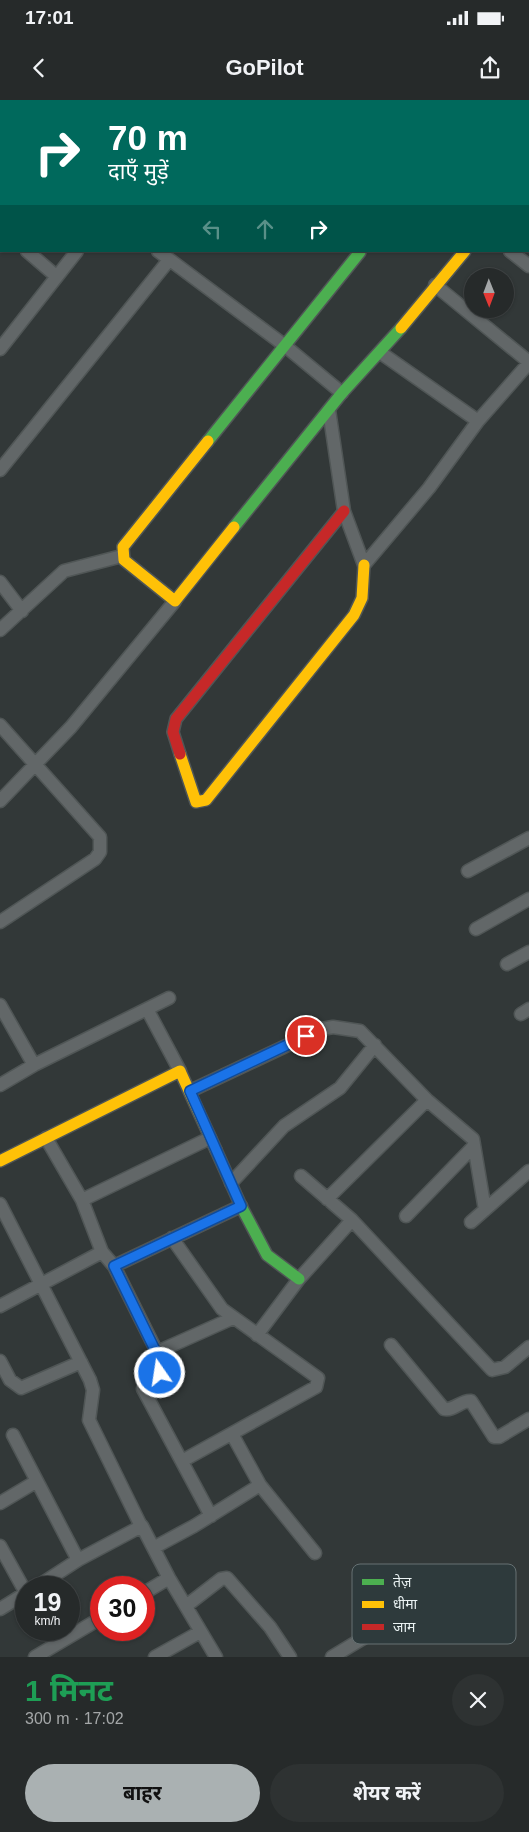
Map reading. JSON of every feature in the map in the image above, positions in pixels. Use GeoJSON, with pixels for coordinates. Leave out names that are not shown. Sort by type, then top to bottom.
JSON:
{"type":"FeatureCollection","features":[{"type":"Feature","properties":{"kind":"street"},"geometry":{"type":"LineString","coordinates":[[27,252],[56,276]]}},
{"type":"Feature","properties":{"kind":"street"},"geometry":{"type":"LineString","coordinates":[[0,349],[76,252]]}},
{"type":"Feature","properties":{"kind":"street"},"geometry":{"type":"LineString","coordinates":[[159,252],[284,345],[342,393]]}},
{"type":"Feature","properties":{"kind":"street"},"geometry":{"type":"LineString","coordinates":[[122,556],[124,547],[359,252]]}},
{"type":"Feature","properties":{"kind":"street"},"geometry":{"type":"LineString","coordinates":[[0,800],[71,727],[342,393],[381,353],[435,285],[464,252]]}},
{"type":"Feature","properties":{"kind":"street"},"geometry":{"type":"LineString","coordinates":[[511,252],[529,266]]}},
{"type":"Feature","properties":{"kind":"street"},"geometry":{"type":"LineString","coordinates":[[0,470],[169,260]]}},
{"type":"Feature","properties":{"kind":"street"},"geometry":{"type":"LineString","coordinates":[[364,565],[429,488],[478,422],[529,363],[435,285]]}},
{"type":"Feature","properties":{"kind":"street"},"geometry":{"type":"LineString","coordinates":[[381,353],[478,422]]}},
{"type":"Feature","properties":{"kind":"street"},"geometry":{"type":"LineString","coordinates":[[329,410],[344,511],[364,565],[362,598],[354,615],[213,793],[206,800],[196,802],[173,732],[176,719],[344,511]]}},
{"type":"Feature","properties":{"kind":"street"},"geometry":{"type":"LineString","coordinates":[[122,556],[175,601]]}},
{"type":"Feature","properties":{"kind":"street"},"geometry":{"type":"LineString","coordinates":[[0,630],[22,612],[64,571],[122,556]]}},
{"type":"Feature","properties":{"kind":"street"},"geometry":{"type":"LineString","coordinates":[[0,582],[22,612]]}},
{"type":"Feature","properties":{"kind":"street"},"geometry":{"type":"LineString","coordinates":[[0,724],[100,837],[100,852],[95,859],[0,922]]}},
{"type":"Feature","properties":{"kind":"street"},"geometry":{"type":"LineString","coordinates":[[468,872],[529,838]]}},
{"type":"Feature","properties":{"kind":"street"},"geometry":{"type":"LineString","coordinates":[[476,929],[529,899]]}},
{"type":"Feature","properties":{"kind":"street"},"geometry":{"type":"LineString","coordinates":[[507,964],[529,952]]}},
{"type":"Feature","properties":{"kind":"street"},"geometry":{"type":"LineString","coordinates":[[0,1085],[34,1065],[169,998]]}},
{"type":"Feature","properties":{"kind":"street"},"geometry":{"type":"LineString","coordinates":[[0,1005],[34,1065]]}},
{"type":"Feature","properties":{"kind":"street"},"geometry":{"type":"LineString","coordinates":[[147,1009],[190,1091],[241,1206],[267,1255],[299,1279]]}},
{"type":"Feature","properties":{"kind":"street"},"geometry":{"type":"LineString","coordinates":[[190,1091],[322,1029],[333,1027],[360,1031],[427,1100],[473,1139],[485,1210]]}},
{"type":"Feature","properties":{"kind":"street"},"geometry":{"type":"LineString","coordinates":[[231,1183],[284,1126],[340,1088],[375,1045]]}},
{"type":"Feature","properties":{"kind":"street"},"geometry":{"type":"LineString","coordinates":[[0,1161],[180,1071]]}},
{"type":"Feature","properties":{"kind":"street"},"geometry":{"type":"LineString","coordinates":[[326,1199],[427,1100]]}},
{"type":"Feature","properties":{"kind":"street"},"geometry":{"type":"LineString","coordinates":[[46,1138],[82,1200],[102,1252],[114,1266],[156,1352],[160,1373],[144,1384],[143,1389],[211,1516]]}},
{"type":"Feature","properties":{"kind":"street"},"geometry":{"type":"LineString","coordinates":[[82,1200],[210,1138]]}},
{"type":"Feature","properties":{"kind":"street"},"geometry":{"type":"LineString","coordinates":[[406,1216],[474,1146]]}},
{"type":"Feature","properties":{"kind":"street"},"geometry":{"type":"LineString","coordinates":[[472,1222],[529,1171]]}},
{"type":"Feature","properties":{"kind":"street"},"geometry":{"type":"LineString","coordinates":[[301,1176],[352,1220],[492,1370],[505,1367],[529,1347]]}},
{"type":"Feature","properties":{"kind":"street"},"geometry":{"type":"LineString","coordinates":[[0,1204],[90,1380],[93,1390],[89,1420],[141,1526],[155,1547],[169,1578],[216,1657]]}},
{"type":"Feature","properties":{"kind":"street"},"geometry":{"type":"LineString","coordinates":[[114,1266],[241,1206]]}},
{"type":"Feature","properties":{"kind":"street"},"geometry":{"type":"LineString","coordinates":[[258,1335],[299,1279],[352,1220]]}},
{"type":"Feature","properties":{"kind":"street"},"geometry":{"type":"LineString","coordinates":[[172,1238],[222,1309],[315,1374],[318,1382],[316,1387],[182,1461]]}},
{"type":"Feature","properties":{"kind":"street"},"geometry":{"type":"LineString","coordinates":[[0,1306],[41,1286],[102,1252]]}},
{"type":"Feature","properties":{"kind":"street"},"geometry":{"type":"LineString","coordinates":[[156,1352],[233,1318]]}},
{"type":"Feature","properties":{"kind":"street"},"geometry":{"type":"LineString","coordinates":[[390,1345],[444,1409],[451,1409],[463,1401],[472,1401],[494,1437],[499,1437],[528,1424]]}},
{"type":"Feature","properties":{"kind":"street"},"geometry":{"type":"LineString","coordinates":[[0,1361],[10,1380],[21,1388],[81,1362]]}},
{"type":"Feature","properties":{"kind":"street"},"geometry":{"type":"LineString","coordinates":[[232,1434],[260,1485],[315,1553]]}},
{"type":"Feature","properties":{"kind":"street"},"geometry":{"type":"LineString","coordinates":[[13,1435],[78,1560]]}},
{"type":"Feature","properties":{"kind":"street"},"geometry":{"type":"LineString","coordinates":[[0,1503],[37,1481]]}},
{"type":"Feature","properties":{"kind":"street"},"geometry":{"type":"LineString","coordinates":[[155,1547],[211,1516],[260,1485]]}},
{"type":"Feature","properties":{"kind":"street"},"geometry":{"type":"LineString","coordinates":[[53,1576],[78,1560],[141,1526]]}},
{"type":"Feature","properties":{"kind":"street"},"geometry":{"type":"LineString","coordinates":[[0,1546],[26,1593],[0,1609]]}},
{"type":"Feature","properties":{"kind":"street"},"geometry":{"type":"LineString","coordinates":[[155,1586],[169,1578]]}},
{"type":"Feature","properties":{"kind":"street"},"geometry":{"type":"LineString","coordinates":[[186,1606],[221,1579],[227,1578],[270,1627],[290,1657]]}},
{"type":"Feature","properties":{"kind":"street"},"geometry":{"type":"LineString","coordinates":[[35,1657],[90,1624]]}},
{"type":"Feature","properties":{"kind":"street"},"geometry":{"type":"LineString","coordinates":[[155,1657],[200,1632]]}},
{"type":"Feature","properties":{"kind":"street"},"geometry":{"type":"LineString","coordinates":[[332,1657],[354,1644]]}},
{"type":"Feature","properties":{"kind":"traffic: fast"},"geometry":{"type":"LineString","coordinates":[[208,441],[360,252]]}},
{"type":"Feature","properties":{"kind":"traffic: fast"},"geometry":{"type":"LineString","coordinates":[[234,527],[342,393],[401,328]]}},
{"type":"Feature","properties":{"kind":"traffic: fast"},"geometry":{"type":"LineString","coordinates":[[216,1150],[241,1206],[267,1255],[299,1279]]}},
{"type":"Feature","properties":{"kind":"traffic: slow"},"geometry":{"type":"LineString","coordinates":[[401,328],[464,252]]}},
{"type":"Feature","properties":{"kind":"traffic: slow"},"geometry":{"type":"LineString","coordinates":[[208,441],[123,547],[124,560],[175,601],[234,527]]}},
{"type":"Feature","properties":{"kind":"traffic: slow"},"geometry":{"type":"LineString","coordinates":[[180,754],[196,802],[206,800],[354,615],[362,598],[364,565]]}},
{"type":"Feature","properties":{"kind":"traffic: slow"},"geometry":{"type":"LineString","coordinates":[[0,1161],[180,1071],[216,1150]]}},
{"type":"Feature","properties":{"kind":"traffic: jam"},"geometry":{"type":"LineString","coordinates":[[180,754],[173,732],[176,719],[344,511]]}},
{"type":"Feature","properties":{"kind":"route"},"geometry":{"type":"LineString","coordinates":[[160,1373],[156,1352],[114,1266],[241,1206],[190,1091],[306,1036]]}}]}
